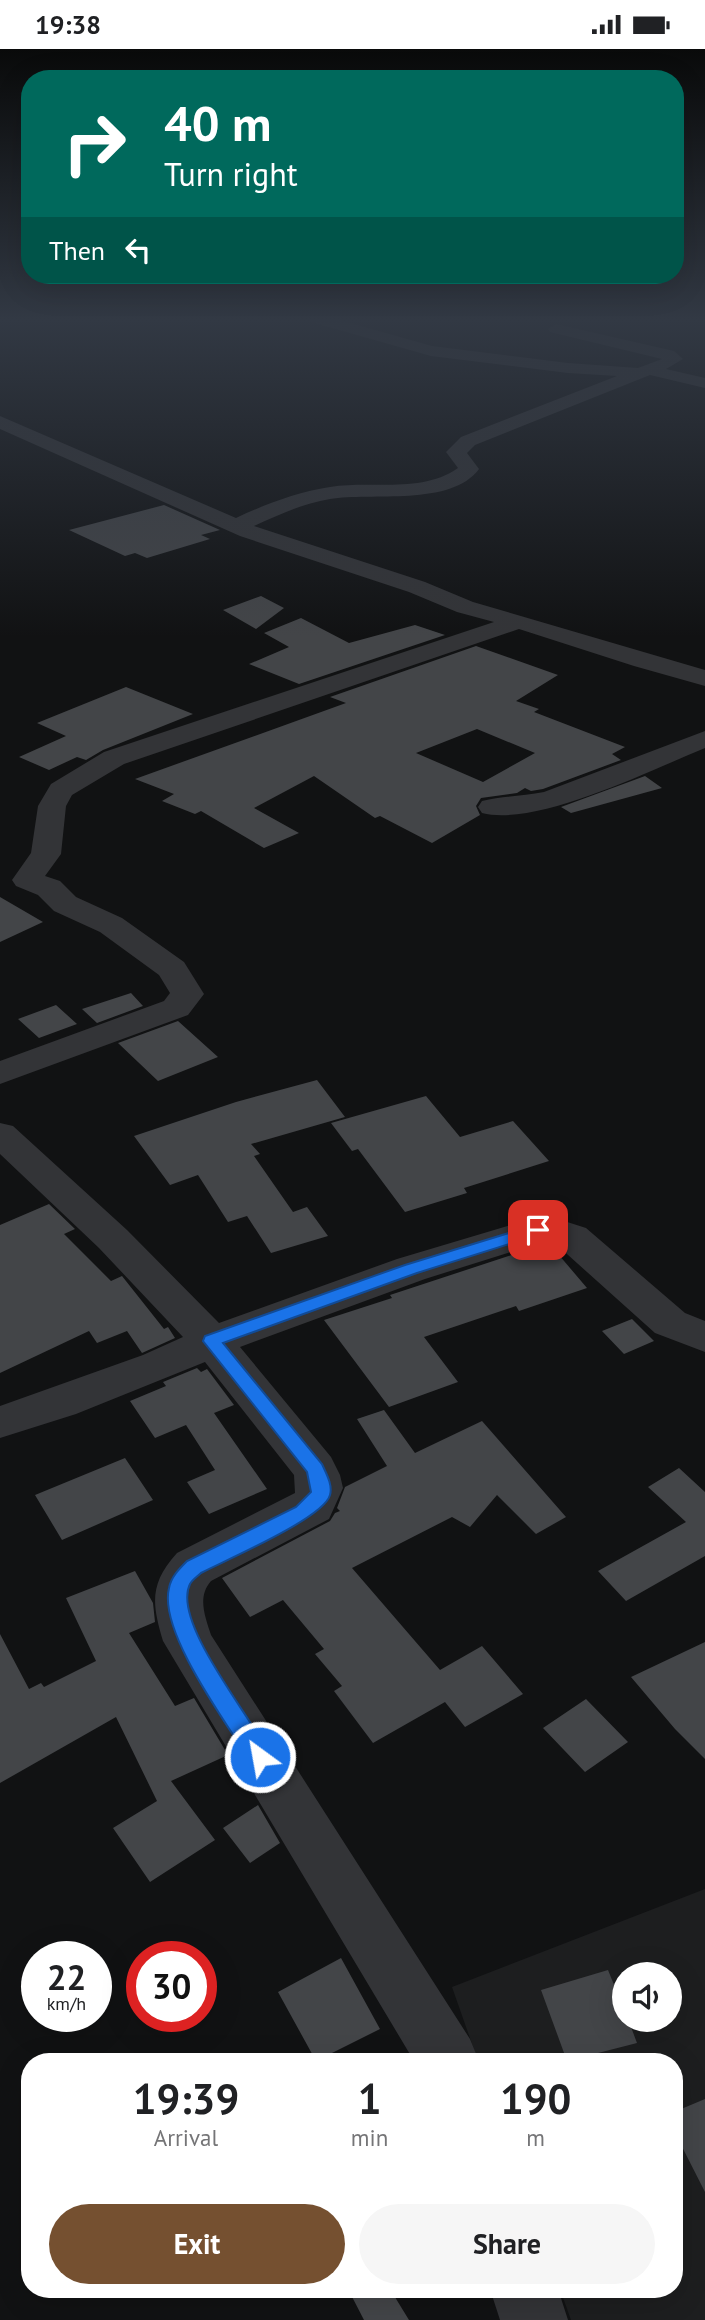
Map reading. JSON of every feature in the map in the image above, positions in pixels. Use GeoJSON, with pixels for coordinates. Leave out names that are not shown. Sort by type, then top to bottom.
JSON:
{"type":"FeatureCollection","features":[{"type":"Feature","properties":{"kind":"street"},"geometry":{"type":"LineString","coordinates":[[7,425],[236,526],[417,587],[465,607],[705,678]]}},
{"type":"Feature","properties":{"kind":"street"},"geometry":{"type":"LineString","coordinates":[[236,526],[270,510],[329,493],[359,489],[410,489],[441,484],[469,469],[456,452],[468,441],[509,425]]}},
{"type":"Feature","properties":{"kind":"street"},"geometry":{"type":"LineString","coordinates":[[0,1073],[176,1008],[187,994],[172,969],[111,925],[65,904],[49,888],[27,880],[46,854],[52,806],[61,790],[114,758],[519,621]]}},
{"type":"Feature","properties":{"kind":"street"},"geometry":{"type":"LineString","coordinates":[[492,807],[519,806],[552,799],[705,739]]}},
{"type":"Feature","properties":{"kind":"street"},"geometry":{"type":"LineString","coordinates":[[0,869],[35,867]]}},
{"type":"Feature","properties":{"kind":"street"},"geometry":{"type":"LineString","coordinates":[[0,1134],[113,1240],[212,1341],[315,1469],[321,1494],[303,1512],[194,1567],[179,1587],[178,1605],[188,1641],[443,2053]]}},
{"type":"Feature","properties":{"kind":"street"},"geometry":{"type":"LineString","coordinates":[[0,1422],[146,1371],[212,1341],[411,1269],[538,1230],[572,1237],[670,1323],[705,1337]]}},
{"type":"Feature","properties":{"kind":"street"},"geometry":{"type":"LineString","coordinates":[[527,2298],[534,2320]]}},
{"type":"Feature","properties":{"kind":"shaded area"},"geometry":{"type":"Polygon","coordinates":[[[705,1889],[705,2320],[571,2320],[563,2298],[683,2298],[683,2053],[475,2053],[452,1987],[705,1889]]]}},
{"type":"Feature","properties":{"kind":"building"},"geometry":{"type":"Polygon","coordinates":[[[164,505],[220,530],[201,535],[210,539],[147,558],[135,553],[125,556],[69,530],[164,505]]]}},
{"type":"Feature","properties":{"kind":"building"},"geometry":{"type":"Polygon","coordinates":[[[261,596],[284,608],[256,629],[223,610],[261,596]]]}},
{"type":"Feature","properties":{"kind":"building"},"geometry":{"type":"Polygon","coordinates":[[[301,618],[349,643],[415,625],[445,635],[299,684],[249,664],[289,647],[264,633],[301,618]]]}},
{"type":"Feature","properties":{"kind":"building"},"geometry":{"type":"Polygon","coordinates":[[[476,646],[558,675],[516,701],[539,709],[534,712],[625,747],[612,754],[621,760],[543,789],[531,791],[525,788],[517,793],[481,798],[476,806],[480,815],[432,843],[380,816],[375,818],[314,776],[254,808],[299,833],[264,848],[201,811],[195,814],[162,801],[174,794],[135,779],[346,703],[330,697],[476,646]],[[477,729],[416,753],[483,782],[535,753],[477,729]]]}},
{"type":"Feature","properties":{"kind":"building"},"geometry":{"type":"Polygon","coordinates":[[[126,687],[193,714],[103,750],[86,760],[77,757],[49,770],[19,757],[66,736],[37,723],[126,687]]]}},
{"type":"Feature","properties":{"kind":"building"},"geometry":{"type":"Polygon","coordinates":[[[645,776],[662,788],[571,813],[561,807],[645,776]]]}},
{"type":"Feature","properties":{"kind":"building"},"geometry":{"type":"Polygon","coordinates":[[[0,897],[43,922],[0,942],[0,897]]]}},
{"type":"Feature","properties":{"kind":"building"},"geometry":{"type":"Polygon","coordinates":[[[131,993],[143,1006],[97,1023],[82,1009],[131,993]]]}},
{"type":"Feature","properties":{"kind":"building"},"geometry":{"type":"Polygon","coordinates":[[[56,1005],[77,1024],[39,1038],[18,1019],[56,1005]]]}},
{"type":"Feature","properties":{"kind":"building"},"geometry":{"type":"Polygon","coordinates":[[[178,1021],[218,1057],[158,1081],[118,1043],[178,1021]]]}},
{"type":"Feature","properties":{"kind":"building"},"geometry":{"type":"Polygon","coordinates":[[[317,1080],[345,1117],[251,1144],[260,1154],[254,1156],[293,1212],[307,1207],[328,1236],[271,1253],[247,1216],[228,1222],[198,1175],[170,1185],[134,1136],[236,1102],[317,1080]]]}},
{"type":"Feature","properties":{"kind":"building"},"geometry":{"type":"Polygon","coordinates":[[[426,1096],[460,1137],[513,1121],[549,1161],[464,1188],[467,1193],[405,1212],[358,1149],[352,1151],[331,1123],[426,1096]]]}},
{"type":"Feature","properties":{"kind":"building"},"geometry":{"type":"Polygon","coordinates":[[[49,1204],[75,1229],[64,1234],[111,1281],[122,1276],[164,1329],[168,1327],[175,1338],[142,1353],[127,1331],[97,1343],[89,1331],[0,1373],[0,1225],[49,1204]]]}},
{"type":"Feature","properties":{"kind":"building"},"geometry":{"type":"Polygon","coordinates":[[[539,1246],[553,1248],[587,1288],[519,1311],[516,1306],[424,1337],[458,1382],[389,1407],[324,1320],[392,1298],[390,1295],[539,1246]]]}},
{"type":"Feature","properties":{"kind":"building"},"geometry":{"type":"Polygon","coordinates":[[[632,1319],[654,1341],[624,1354],[602,1331],[632,1319]]]}},
{"type":"Feature","properties":{"kind":"building"},"geometry":{"type":"Polygon","coordinates":[[[197,1368],[201,1372],[207,1369],[234,1405],[214,1413],[267,1489],[209,1514],[187,1482],[215,1470],[186,1425],[155,1438],[130,1401],[166,1386],[163,1382],[197,1368]]]}},
{"type":"Feature","properties":{"kind":"building"},"geometry":{"type":"Polygon","coordinates":[[[384,1410],[415,1453],[482,1421],[566,1517],[536,1534],[497,1495],[470,1527],[452,1517],[352,1568],[440,1670],[482,1646],[523,1694],[465,1727],[445,1702],[373,1743],[334,1691],[342,1686],[315,1654],[324,1649],[283,1600],[250,1617],[222,1578],[330,1521],[335,1513],[340,1511],[337,1508],[345,1487],[387,1466],[357,1419],[384,1410]]]}},
{"type":"Feature","properties":{"kind":"building"},"geometry":{"type":"Polygon","coordinates":[[[125,1458],[153,1500],[62,1540],[35,1495],[125,1458]]]}},
{"type":"Feature","properties":{"kind":"building"},"geometry":{"type":"Polygon","coordinates":[[[679,1468],[705,1492],[705,1556],[626,1601],[598,1571],[686,1522],[648,1487],[679,1468]]]}},
{"type":"Feature","properties":{"kind":"building"},"geometry":{"type":"Polygon","coordinates":[[[135,1571],[153,1603],[155,1622],[129,1633],[175,1706],[194,1698],[228,1755],[171,1781],[215,1840],[150,1882],[113,1828],[157,1801],[116,1717],[0,1783],[0,1634],[29,1689],[41,1683],[44,1687],[96,1661],[66,1598],[135,1571]]]}},
{"type":"Feature","properties":{"kind":"building"},"geometry":{"type":"Polygon","coordinates":[[[705,1642],[705,1759],[675,1729],[631,1677],[705,1642]]]}},
{"type":"Feature","properties":{"kind":"building"},"geometry":{"type":"Polygon","coordinates":[[[586,1699],[628,1742],[585,1772],[543,1728],[586,1699]]]}},
{"type":"Feature","properties":{"kind":"building"},"geometry":{"type":"Polygon","coordinates":[[[258,1805],[280,1843],[250,1863],[223,1828],[258,1805]]]}},
{"type":"Feature","properties":{"kind":"building"},"geometry":{"type":"Polygon","coordinates":[[[341,1958],[380,2029],[332,2053],[312,2053],[278,1992],[341,1958]]]}},
{"type":"Feature","properties":{"kind":"building"},"geometry":{"type":"Polygon","coordinates":[[[608,1970],[612,1980],[612,2032],[633,2032],[637,2043],[598,2053],[564,2053],[541,1990],[608,1970]]]}},
{"type":"Feature","properties":{"kind":"building"},"geometry":{"type":"Polygon","coordinates":[[[705,2099],[705,2192],[683,2149],[683,2108],[705,2099]]]}},
{"type":"Feature","properties":{"kind":"building"},"geometry":{"type":"Polygon","coordinates":[[[353,2298],[396,2298],[409,2320],[364,2320],[353,2298]]]}},
{"type":"Feature","properties":{"kind":"route"},"geometry":{"type":"LineString","coordinates":[[260,1757],[188,1641],[178,1605],[179,1587],[194,1567],[312,1506],[321,1494],[320,1483],[315,1469],[212,1341],[411,1269],[538,1230]]}}]}
